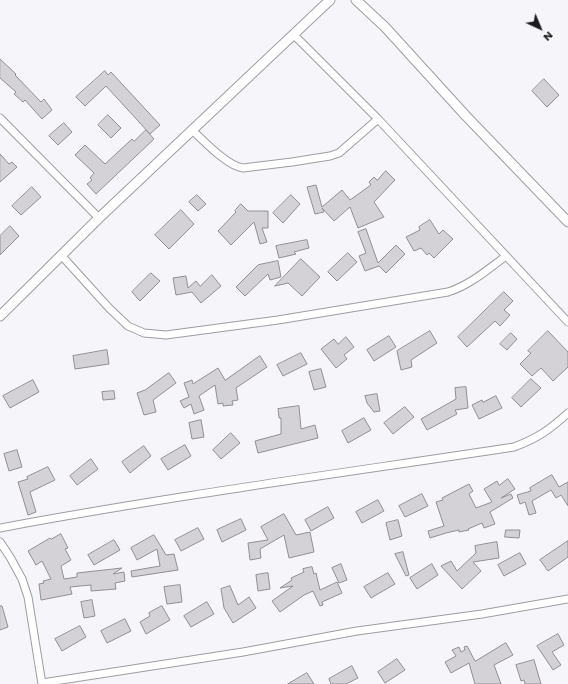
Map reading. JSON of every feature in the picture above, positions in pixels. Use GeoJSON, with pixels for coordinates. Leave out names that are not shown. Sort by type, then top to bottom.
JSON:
{"type":"FeatureCollection","features":[{"type":"Feature","properties":{"kind":"street"},"geometry":{"type":"LineString","coordinates":[[0,316],[99,218],[330,0]]}},
{"type":"Feature","properties":{"kind":"street"},"geometry":{"type":"LineString","coordinates":[[356,0],[385,27],[466,116],[568,222]]}},
{"type":"Feature","properties":{"kind":"street"},"geometry":{"type":"LineString","coordinates":[[294,35],[378,119],[568,322]]}},
{"type":"Feature","properties":{"kind":"street"},"geometry":{"type":"LineString","coordinates":[[0,118],[99,218]]}},
{"type":"Feature","properties":{"kind":"street"},"geometry":{"type":"LineString","coordinates":[[192,130],[229,163],[236,167],[243,168],[292,162],[330,156],[339,153],[378,119]]}},
{"type":"Feature","properties":{"kind":"street"},"geometry":{"type":"LineString","coordinates":[[61,255],[109,308],[128,326],[144,333],[166,335],[278,320],[448,292],[461,288],[475,280],[506,256]]}},
{"type":"Feature","properties":{"kind":"street"},"geometry":{"type":"LineString","coordinates":[[0,528],[63,516],[309,477],[514,448],[534,440],[553,427],[568,413]]}},
{"type":"Feature","properties":{"kind":"street"},"geometry":{"type":"LineString","coordinates":[[0,542],[22,579],[28,598],[42,684],[243,652],[357,631],[482,614],[568,599]]}},
{"type":"Feature","properties":{"kind":"building"},"geometry":{"type":"Polygon","coordinates":[[[0,59],[16,74],[15,75],[41,102],[44,99],[52,110],[42,119],[25,100],[23,102],[14,94],[16,92],[0,78],[0,59]]]}},
{"type":"Feature","properties":{"kind":"building"},"geometry":{"type":"Polygon","coordinates":[[[105,71],[108,75],[111,72],[160,125],[150,134],[106,86],[85,106],[76,97],[105,71]]]}},
{"type":"Feature","properties":{"kind":"building"},"geometry":{"type":"Polygon","coordinates":[[[544,79],[559,95],[547,107],[532,91],[544,79]]]}},
{"type":"Feature","properties":{"kind":"building"},"geometry":{"type":"Polygon","coordinates":[[[108,115],[121,128],[111,138],[98,125],[108,115]]]}},
{"type":"Feature","properties":{"kind":"building"},"geometry":{"type":"Polygon","coordinates":[[[64,123],[72,132],[58,145],[49,136],[64,123]]]}},
{"type":"Feature","properties":{"kind":"building"},"geometry":{"type":"Polygon","coordinates":[[[146,130],[154,139],[96,194],[87,184],[92,180],[90,178],[94,173],[75,155],[85,145],[105,164],[132,139],[134,141],[146,130]]]}},
{"type":"Feature","properties":{"kind":"building"},"geometry":{"type":"Polygon","coordinates":[[[0,154],[9,164],[12,162],[17,167],[0,182],[0,154]]]}},
{"type":"Feature","properties":{"kind":"building"},"geometry":{"type":"Polygon","coordinates":[[[386,171],[395,180],[374,202],[384,217],[358,228],[350,207],[334,221],[322,208],[324,212],[315,214],[307,187],[316,185],[322,207],[342,190],[350,200],[371,185],[369,182],[374,177],[377,180],[386,171]]]}},
{"type":"Feature","properties":{"kind":"building"},"geometry":{"type":"Polygon","coordinates":[[[32,187],[41,197],[21,215],[12,206],[32,187]]]}},
{"type":"Feature","properties":{"kind":"building"},"geometry":{"type":"Polygon","coordinates":[[[197,195],[206,204],[198,211],[189,202],[197,195]]]}},
{"type":"Feature","properties":{"kind":"building"},"geometry":{"type":"Polygon","coordinates":[[[291,195],[300,204],[283,223],[273,213],[291,195]]]}},
{"type":"Feature","properties":{"kind":"building"},"geometry":{"type":"Polygon","coordinates":[[[241,204],[248,211],[268,211],[268,228],[262,228],[267,242],[260,244],[254,222],[231,245],[218,231],[236,212],[235,211],[241,204]]]}},
{"type":"Feature","properties":{"kind":"building"},"geometry":{"type":"Polygon","coordinates":[[[181,210],[194,224],[169,249],[155,235],[181,210]]]}},
{"type":"Feature","properties":{"kind":"building"},"geometry":{"type":"Polygon","coordinates":[[[430,220],[439,234],[443,230],[453,239],[434,258],[429,253],[427,255],[421,248],[414,251],[406,237],[420,230],[419,227],[430,220]]]}},
{"type":"Feature","properties":{"kind":"building"},"geometry":{"type":"Polygon","coordinates":[[[10,226],[19,236],[0,255],[0,236],[10,226]]]}},
{"type":"Feature","properties":{"kind":"building"},"geometry":{"type":"Polygon","coordinates":[[[366,229],[378,263],[396,245],[405,254],[386,273],[379,266],[365,271],[359,256],[366,253],[358,232],[366,229]]]}},
{"type":"Feature","properties":{"kind":"building"},"geometry":{"type":"Polygon","coordinates":[[[307,240],[309,248],[294,252],[296,254],[279,258],[276,246],[307,240]]]}},
{"type":"Feature","properties":{"kind":"building"},"geometry":{"type":"Polygon","coordinates":[[[348,253],[357,262],[337,281],[328,272],[348,253]]]}},
{"type":"Feature","properties":{"kind":"building"},"geometry":{"type":"Polygon","coordinates":[[[301,259],[320,277],[302,296],[288,283],[275,286],[301,259]]]}},
{"type":"Feature","properties":{"kind":"building"},"geometry":{"type":"Polygon","coordinates":[[[278,261],[281,277],[270,280],[268,274],[245,296],[236,287],[258,265],[278,261]]]}},
{"type":"Feature","properties":{"kind":"building"},"geometry":{"type":"Polygon","coordinates":[[[151,273],[160,281],[140,301],[132,292],[151,273]]]}},
{"type":"Feature","properties":{"kind":"building"},"geometry":{"type":"Polygon","coordinates":[[[212,275],[221,286],[201,303],[192,292],[176,295],[173,278],[186,276],[188,288],[196,281],[200,286],[212,275]]]}},
{"type":"Feature","properties":{"kind":"building"},"geometry":{"type":"Polygon","coordinates":[[[504,292],[513,301],[504,310],[510,315],[500,326],[495,321],[467,347],[458,337],[504,292]]]}},
{"type":"Feature","properties":{"kind":"building"},"geometry":{"type":"Polygon","coordinates":[[[430,331],[437,343],[411,360],[412,367],[401,370],[397,351],[430,331]]]}},
{"type":"Feature","properties":{"kind":"building"},"geometry":{"type":"Polygon","coordinates":[[[548,331],[568,352],[568,367],[553,381],[541,368],[532,376],[520,364],[531,353],[528,351],[548,331]]]}},
{"type":"Feature","properties":{"kind":"building"},"geometry":{"type":"Polygon","coordinates":[[[511,333],[517,339],[507,350],[500,344],[511,333]]]}},
{"type":"Feature","properties":{"kind":"building"},"geometry":{"type":"Polygon","coordinates":[[[389,336],[396,347],[374,361],[367,350],[389,336]]]}},
{"type":"Feature","properties":{"kind":"building"},"geometry":{"type":"Polygon","coordinates":[[[346,337],[354,347],[344,355],[347,359],[336,368],[321,349],[334,339],[338,344],[346,337]]]}},
{"type":"Feature","properties":{"kind":"building"},"geometry":{"type":"Polygon","coordinates":[[[107,350],[109,364],[75,369],[73,356],[107,350]]]}},
{"type":"Feature","properties":{"kind":"building"},"geometry":{"type":"Polygon","coordinates":[[[301,353],[307,364],[283,376],[277,365],[301,353]]]}},
{"type":"Feature","properties":{"kind":"building"},"geometry":{"type":"Polygon","coordinates":[[[260,356],[267,367],[236,388],[238,400],[232,401],[233,405],[223,406],[223,403],[218,404],[215,385],[199,396],[204,410],[194,414],[191,404],[184,408],[180,401],[189,397],[184,383],[192,380],[193,384],[218,368],[225,380],[260,356]]]}},
{"type":"Feature","properties":{"kind":"building"},"geometry":{"type":"Polygon","coordinates":[[[321,369],[326,387],[314,390],[309,372],[321,369]]]}},
{"type":"Feature","properties":{"kind":"building"},"geometry":{"type":"Polygon","coordinates":[[[169,373],[176,383],[153,400],[156,412],[144,415],[137,393],[145,390],[169,373]]]}},
{"type":"Feature","properties":{"kind":"building"},"geometry":{"type":"Polygon","coordinates":[[[531,379],[541,388],[521,407],[512,398],[531,379]]]}},
{"type":"Feature","properties":{"kind":"building"},"geometry":{"type":"Polygon","coordinates":[[[33,380],[39,392],[10,408],[3,396],[33,380]]]}},
{"type":"Feature","properties":{"kind":"building"},"geometry":{"type":"Polygon","coordinates":[[[466,387],[468,408],[455,410],[457,414],[427,430],[421,419],[456,399],[455,388],[466,387]]]}},
{"type":"Feature","properties":{"kind":"building"},"geometry":{"type":"Polygon","coordinates":[[[114,391],[115,399],[103,400],[102,392],[114,391]]]}},
{"type":"Feature","properties":{"kind":"building"},"geometry":{"type":"Polygon","coordinates":[[[377,394],[380,411],[374,412],[367,403],[365,396],[377,394]]]}},
{"type":"Feature","properties":{"kind":"building"},"geometry":{"type":"Polygon","coordinates":[[[496,396],[502,408],[479,419],[472,405],[496,396]]]}},
{"type":"Feature","properties":{"kind":"building"},"geometry":{"type":"Polygon","coordinates":[[[299,406],[301,429],[315,425],[318,438],[258,453],[255,441],[281,434],[281,418],[279,418],[278,409],[299,406]]]}},
{"type":"Feature","properties":{"kind":"building"},"geometry":{"type":"Polygon","coordinates":[[[405,407],[414,417],[393,434],[384,423],[405,407]]]}},
{"type":"Feature","properties":{"kind":"building"},"geometry":{"type":"Polygon","coordinates":[[[364,418],[371,430],[348,443],[342,431],[364,418]]]}},
{"type":"Feature","properties":{"kind":"building"},"geometry":{"type":"Polygon","coordinates":[[[201,420],[204,437],[192,439],[189,423],[201,420]]]}},
{"type":"Feature","properties":{"kind":"building"},"geometry":{"type":"Polygon","coordinates":[[[231,433],[240,443],[221,459],[213,450],[231,433]]]}},
{"type":"Feature","properties":{"kind":"building"},"geometry":{"type":"Polygon","coordinates":[[[185,445],[191,456],[168,470],[161,459],[185,445]]]}},
{"type":"Feature","properties":{"kind":"building"},"geometry":{"type":"Polygon","coordinates":[[[144,446],[151,456],[130,473],[122,462],[144,446]]]}},
{"type":"Feature","properties":{"kind":"building"},"geometry":{"type":"Polygon","coordinates":[[[17,450],[22,467],[9,471],[4,454],[17,450]]]}},
{"type":"Feature","properties":{"kind":"building"},"geometry":{"type":"Polygon","coordinates":[[[91,459],[98,469],[77,485],[70,476],[91,459]]]}},
{"type":"Feature","properties":{"kind":"building"},"geometry":{"type":"Polygon","coordinates":[[[48,467],[55,480],[30,492],[36,512],[28,515],[18,482],[28,479],[27,477],[48,467]]]}},
{"type":"Feature","properties":{"kind":"building"},"geometry":{"type":"Polygon","coordinates":[[[552,475],[559,487],[568,482],[568,506],[561,495],[556,498],[551,490],[532,501],[536,513],[529,515],[525,502],[520,504],[517,495],[531,491],[530,488],[552,475]]]}},
{"type":"Feature","properties":{"kind":"building"},"geometry":{"type":"Polygon","coordinates":[[[508,479],[515,489],[501,498],[511,494],[513,498],[490,512],[495,524],[484,528],[482,523],[468,529],[469,530],[459,532],[459,530],[430,538],[428,531],[444,526],[436,502],[443,500],[442,498],[469,484],[473,491],[469,494],[476,508],[492,502],[484,489],[497,481],[499,485],[508,479]]]}},
{"type":"Feature","properties":{"kind":"building"},"geometry":{"type":"Polygon","coordinates":[[[422,494],[428,506],[405,517],[399,506],[422,494]]]}},
{"type":"Feature","properties":{"kind":"building"},"geometry":{"type":"Polygon","coordinates":[[[378,500],[384,511],[362,523],[356,512],[378,500]]]}},
{"type":"Feature","properties":{"kind":"building"},"geometry":{"type":"Polygon","coordinates":[[[328,507],[334,518],[311,531],[305,520],[328,507]]]}},
{"type":"Feature","properties":{"kind":"building"},"geometry":{"type":"Polygon","coordinates":[[[284,514],[296,535],[310,532],[314,552],[289,558],[284,535],[260,549],[261,558],[250,560],[248,543],[268,540],[261,527],[284,514]]]}},
{"type":"Feature","properties":{"kind":"building"},"geometry":{"type":"Polygon","coordinates":[[[241,519],[246,530],[222,542],[217,530],[241,519]]]}},
{"type":"Feature","properties":{"kind":"building"},"geometry":{"type":"Polygon","coordinates":[[[398,520],[402,536],[390,540],[386,523],[398,520]]]}},
{"type":"Feature","properties":{"kind":"building"},"geometry":{"type":"Polygon","coordinates":[[[198,528],[204,539],[181,551],[175,540],[198,528]]]}},
{"type":"Feature","properties":{"kind":"building"},"geometry":{"type":"Polygon","coordinates":[[[506,530],[520,530],[519,538],[505,537],[506,530]]]}},
{"type":"Feature","properties":{"kind":"building"},"geometry":{"type":"Polygon","coordinates":[[[61,534],[68,548],[65,549],[71,560],[61,566],[64,579],[77,577],[77,573],[122,568],[113,574],[124,572],[125,581],[115,583],[116,589],[91,591],[91,585],[70,587],[72,594],[41,600],[39,584],[44,583],[43,581],[51,579],[42,561],[36,565],[28,551],[50,538],[51,539],[61,534]]]}},
{"type":"Feature","properties":{"kind":"building"},"geometry":{"type":"Polygon","coordinates":[[[154,535],[166,555],[174,554],[178,570],[132,577],[131,571],[160,566],[157,549],[137,560],[131,548],[154,535]]]}},
{"type":"Feature","properties":{"kind":"building"},"geometry":{"type":"Polygon","coordinates":[[[114,540],[120,550],[94,565],[88,555],[114,540]]]}},
{"type":"Feature","properties":{"kind":"building"},"geometry":{"type":"Polygon","coordinates":[[[568,541],[568,557],[548,571],[540,560],[568,541]]]}},
{"type":"Feature","properties":{"kind":"building"},"geometry":{"type":"Polygon","coordinates":[[[497,542],[499,558],[473,562],[481,571],[462,589],[441,566],[451,561],[457,571],[476,553],[475,546],[497,542]]]}},
{"type":"Feature","properties":{"kind":"building"},"geometry":{"type":"Polygon","coordinates":[[[403,552],[409,575],[406,576],[395,554],[403,552]]]}},
{"type":"Feature","properties":{"kind":"building"},"geometry":{"type":"Polygon","coordinates":[[[520,553],[526,564],[504,576],[498,565],[520,553]]]}},
{"type":"Feature","properties":{"kind":"building"},"geometry":{"type":"Polygon","coordinates":[[[341,564],[347,580],[339,583],[332,568],[341,564]]]}},
{"type":"Feature","properties":{"kind":"building"},"geometry":{"type":"Polygon","coordinates":[[[432,564],[438,575],[417,589],[410,578],[432,564]]]}},
{"type":"Feature","properties":{"kind":"building"},"geometry":{"type":"Polygon","coordinates":[[[312,567],[314,574],[316,573],[320,590],[337,582],[342,593],[322,602],[323,605],[320,606],[313,591],[304,595],[280,612],[272,601],[293,586],[280,588],[292,580],[291,578],[304,572],[303,569],[312,567]]]}},
{"type":"Feature","properties":{"kind":"building"},"geometry":{"type":"Polygon","coordinates":[[[268,573],[270,589],[258,591],[256,575],[268,573]]]}},
{"type":"Feature","properties":{"kind":"building"},"geometry":{"type":"Polygon","coordinates":[[[388,573],[395,584],[371,598],[364,587],[388,573]]]}},
{"type":"Feature","properties":{"kind":"building"},"geometry":{"type":"Polygon","coordinates":[[[180,585],[182,602],[167,604],[164,587],[180,585]]]}},
{"type":"Feature","properties":{"kind":"building"},"geometry":{"type":"Polygon","coordinates":[[[230,586],[238,605],[249,597],[256,608],[233,623],[224,608],[221,589],[230,586]]]}},
{"type":"Feature","properties":{"kind":"building"},"geometry":{"type":"Polygon","coordinates":[[[92,600],[95,616],[84,618],[81,602],[92,600]]]}},
{"type":"Feature","properties":{"kind":"building"},"geometry":{"type":"Polygon","coordinates":[[[207,602],[214,614],[191,627],[184,616],[207,602]]]}},
{"type":"Feature","properties":{"kind":"building"},"geometry":{"type":"Polygon","coordinates":[[[0,606],[2,606],[8,627],[0,630],[0,606]]]}},
{"type":"Feature","properties":{"kind":"building"},"geometry":{"type":"Polygon","coordinates":[[[162,606],[170,620],[146,634],[140,622],[150,616],[149,613],[162,606]]]}},
{"type":"Feature","properties":{"kind":"building"},"geometry":{"type":"Polygon","coordinates":[[[125,619],[131,631],[107,643],[101,631],[125,619]]]}},
{"type":"Feature","properties":{"kind":"building"},"geometry":{"type":"Polygon","coordinates":[[[80,626],[86,637],[62,651],[55,639],[80,626]]]}},
{"type":"Feature","properties":{"kind":"building"},"geometry":{"type":"Polygon","coordinates":[[[558,634],[564,645],[552,652],[561,665],[553,670],[537,646],[558,634]]]}},
{"type":"Feature","properties":{"kind":"building"},"geometry":{"type":"Polygon","coordinates":[[[506,643],[513,655],[494,665],[501,684],[475,684],[469,663],[451,673],[445,662],[456,656],[452,650],[459,647],[461,652],[465,650],[464,647],[467,646],[475,661],[506,643]]]}},
{"type":"Feature","properties":{"kind":"building"},"geometry":{"type":"Polygon","coordinates":[[[397,659],[405,670],[385,683],[378,672],[397,659]]]}},
{"type":"Feature","properties":{"kind":"building"},"geometry":{"type":"Polygon","coordinates":[[[534,660],[541,684],[525,684],[524,680],[521,681],[516,665],[534,660]]]}},
{"type":"Feature","properties":{"kind":"building"},"geometry":{"type":"Polygon","coordinates":[[[352,666],[358,678],[346,684],[331,684],[329,679],[352,666]]]}},
{"type":"Feature","properties":{"kind":"building"},"geometry":{"type":"Polygon","coordinates":[[[307,673],[314,684],[288,684],[307,673]]]}}]}
